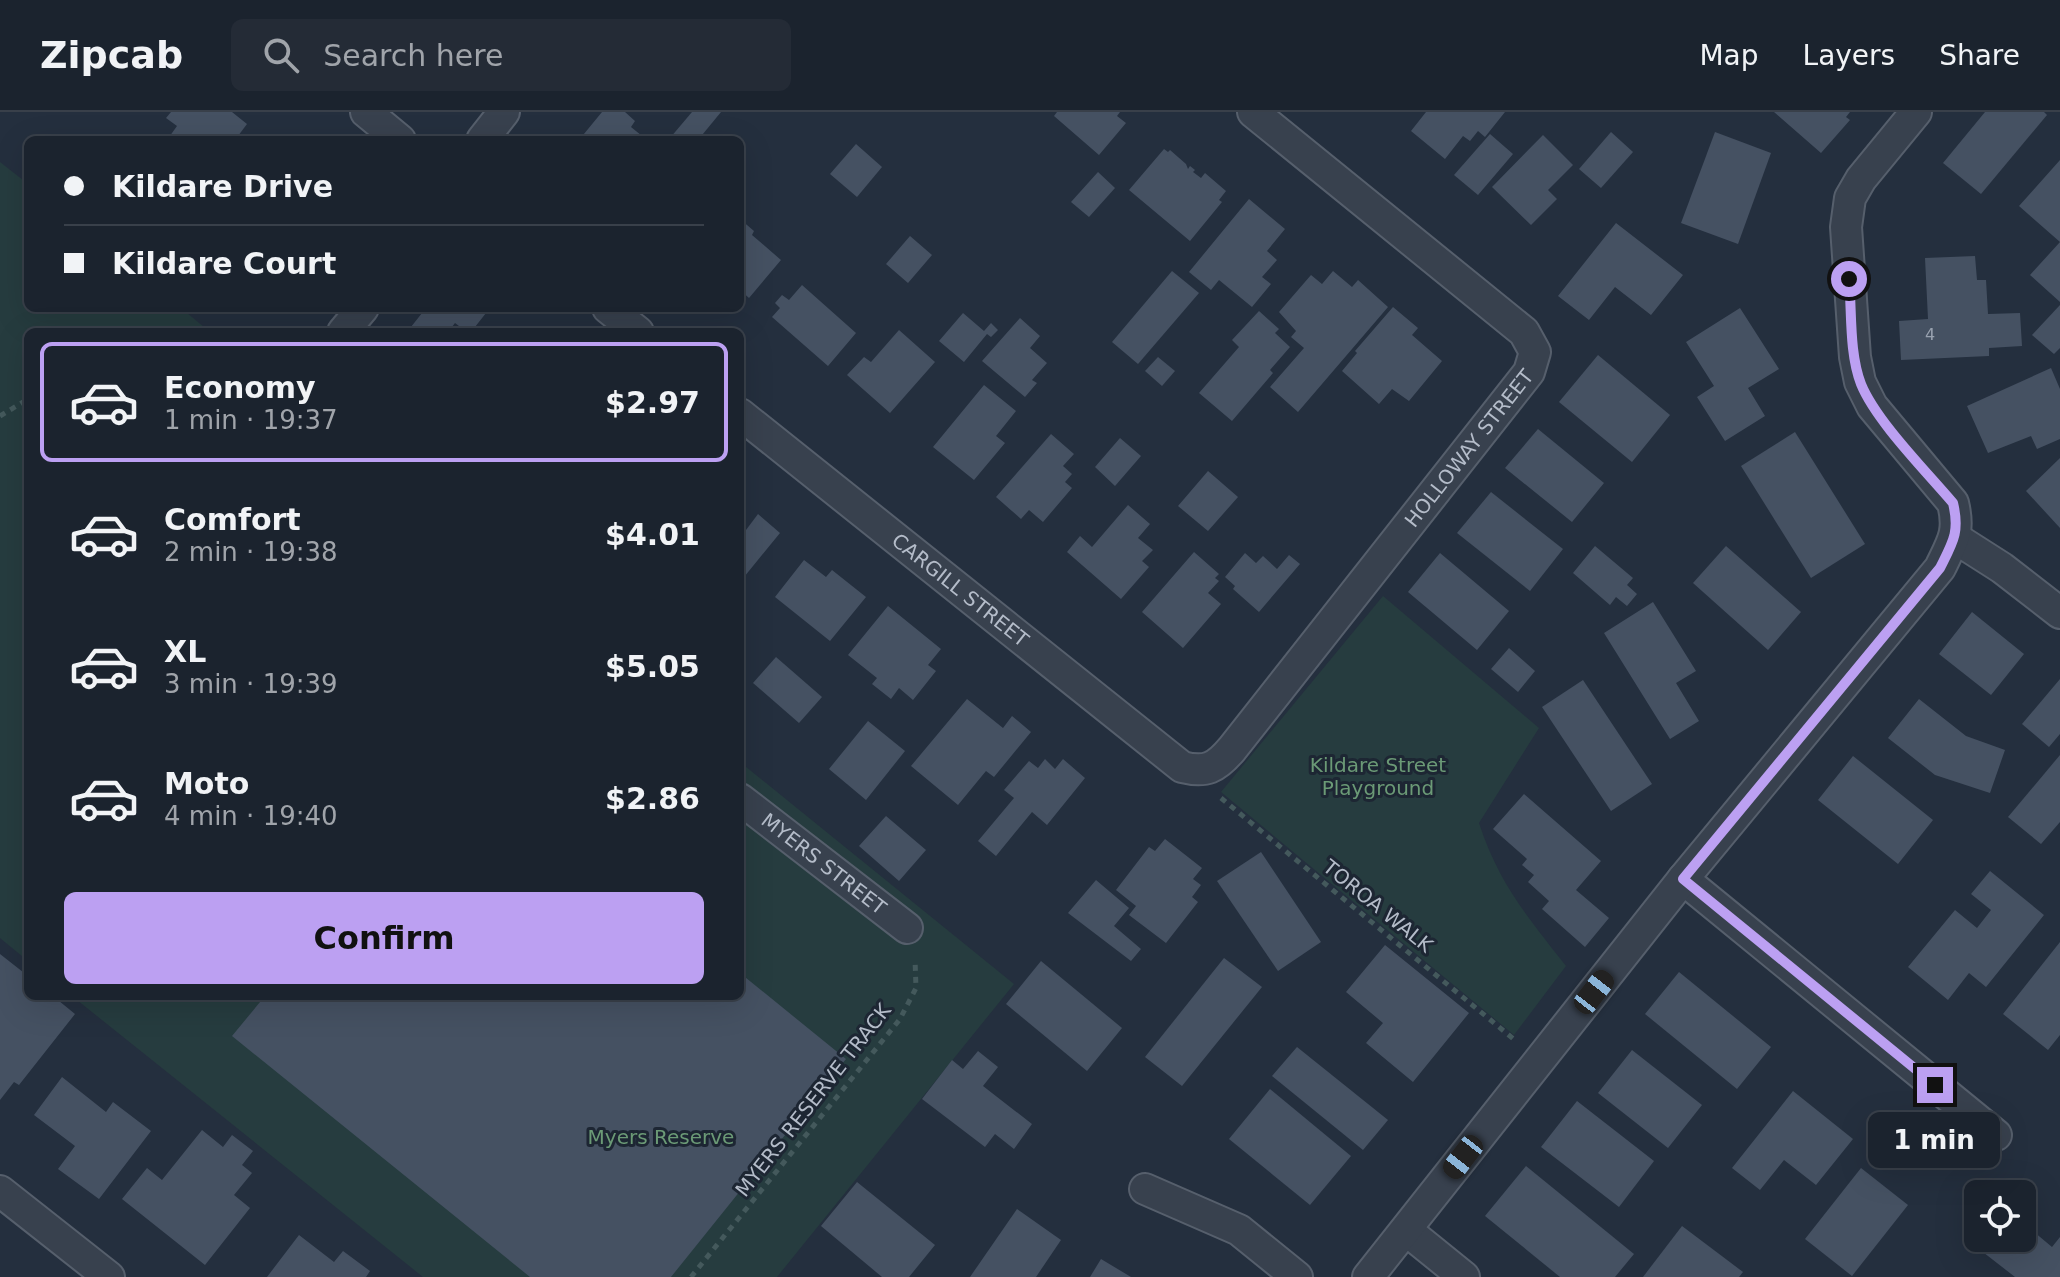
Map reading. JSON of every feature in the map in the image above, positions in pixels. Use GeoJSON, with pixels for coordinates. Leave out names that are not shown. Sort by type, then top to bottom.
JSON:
{"type":"FeatureCollection","features":[{"type":"Feature","properties":{"kind":"street"},"geometry":{"type":"LineString","coordinates":[[366,112],[395,136]]}},
{"type":"Feature","properties":{"kind":"street"},"geometry":{"type":"LineString","coordinates":[[485,136],[504,112]]}},
{"type":"Feature","properties":{"kind":"street","name":"HOLLOWAY STREET"},"geometry":{"type":"LineString","coordinates":[[1182,767],[1199,772],[1213,768],[1232,749],[1529,372],[1535,352],[1524,332],[1253,112]]}},
{"type":"Feature","properties":{"kind":"street"},"geometry":{"type":"LineString","coordinates":[[1368,1277],[1683,879],[1940,568],[1955,538],[1958,522],[1953,503],[1872,406],[1860,382],[1855,357],[1846,227],[1850,198],[1861,179],[1916,112]]}},
{"type":"Feature","properties":{"kind":"street"},"geometry":{"type":"LineString","coordinates":[[346,328],[360,312]]}},
{"type":"Feature","properties":{"kind":"street"},"geometry":{"type":"LineString","coordinates":[[613,312],[633,328]]}},
{"type":"Feature","properties":{"kind":"street","name":"CARGILL STREET"},"geometry":{"type":"LineString","coordinates":[[744,417],[1182,767]]}},
{"type":"Feature","properties":{"kind":"street"},"geometry":{"type":"LineString","coordinates":[[1955,538],[2002,568],[2060,613]]}},
{"type":"Feature","properties":{"kind":"street","name":"MYERS STREET"},"geometry":{"type":"LineString","coordinates":[[744,802],[907,928]]}},
{"type":"Feature","properties":{"kind":"street"},"geometry":{"type":"LineString","coordinates":[[1683,879],[1996,1135]]}},
{"type":"Feature","properties":{"kind":"street"},"geometry":{"type":"LineString","coordinates":[[1145,1189],[1239,1230],[1297,1277]]}},
{"type":"Feature","properties":{"kind":"street"},"geometry":{"type":"LineString","coordinates":[[0,1191],[109,1277]]}},
{"type":"Feature","properties":{"kind":"street"},"geometry":{"type":"LineString","coordinates":[[1406,1230],[1464,1277]]}},
{"type":"Feature","properties":{"kind":"path"},"geometry":{"type":"LineString","coordinates":[[0,416],[24,401]]}},
{"type":"Feature","properties":{"kind":"path","name":"TOROA WALK"},"geometry":{"type":"LineString","coordinates":[[1217,795],[1519,1042]]}},
{"type":"Feature","properties":{"kind":"path","name":"MYERS RESERVE TRACK"},"geometry":{"type":"LineString","coordinates":[[691,1277],[900,1019],[916,988],[915,957],[907,928]]}},
{"type":"Feature","properties":{"kind":"green space"},"geometry":{"type":"Polygon","coordinates":[[[0,162],[24,181],[24,312],[186,312],[205,328],[24,328],[24,958],[0,938],[0,162]]]}},
{"type":"Feature","properties":{"kind":"green space","name":"Kildare Street Playground"},"geometry":{"type":"Polygon","coordinates":[[[1383,596],[1539,728],[1479,823],[1505,882],[1566,966],[1514,1035],[1221,792],[1383,596]]]}},
{"type":"Feature","properties":{"kind":"green space","name":"Myers Reserve"},"geometry":{"type":"Polygon","coordinates":[[[744,765],[1014,984],[777,1277],[423,1277],[77,1000],[744,1000],[744,765]]]}},
{"type":"Feature","properties":{"kind":"building"},"geometry":{"type":"Polygon","coordinates":[[[171,112],[232,112],[247,124],[238,136],[170,136],[177,126],[166,118],[171,112]]]}},
{"type":"Feature","properties":{"kind":"building"},"geometry":{"type":"Polygon","coordinates":[[[602,112],[625,112],[635,121],[631,127],[642,136],[582,136],[602,112]]]}},
{"type":"Feature","properties":{"kind":"building"},"geometry":{"type":"Polygon","coordinates":[[[692,112],[721,112],[701,136],[672,136],[692,112]]]}},
{"type":"Feature","properties":{"kind":"building"},"geometry":{"type":"Polygon","coordinates":[[[1057,112],[1120,112],[1117,116],[1126,123],[1099,155],[1054,116],[1057,112]]]}},
{"type":"Feature","properties":{"kind":"building"},"geometry":{"type":"Polygon","coordinates":[[[1426,112],[1505,112],[1485,137],[1478,131],[1470,141],[1463,136],[1445,159],[1411,131],[1426,112]]]}},
{"type":"Feature","properties":{"kind":"building"},"geometry":{"type":"Polygon","coordinates":[[[1774,112],[1850,112],[1846,117],[1850,120],[1821,153],[1774,112]]]}},
{"type":"Feature","properties":{"kind":"building"},"geometry":{"type":"Polygon","coordinates":[[[1985,112],[2044,112],[2047,115],[1981,194],[1943,163],[1985,112]]]}},
{"type":"Feature","properties":{"kind":"building"},"geometry":{"type":"Polygon","coordinates":[[[1611,132],[1633,152],[1601,188],[1579,169],[1611,132]]]}},
{"type":"Feature","properties":{"kind":"building"},"geometry":{"type":"Polygon","coordinates":[[[1715,132],[1771,153],[1738,244],[1681,223],[1715,132]]]}},
{"type":"Feature","properties":{"kind":"building"},"geometry":{"type":"Polygon","coordinates":[[[1490,134],[1513,154],[1478,195],[1454,175],[1490,134]]]}},
{"type":"Feature","properties":{"kind":"building"},"geometry":{"type":"Polygon","coordinates":[[[1543,135],[1573,165],[1548,190],[1557,199],[1531,225],[1492,187],[1543,135]]]}},
{"type":"Feature","properties":{"kind":"building"},"geometry":{"type":"Polygon","coordinates":[[[856,144],[882,167],[857,197],[830,174],[856,144]]]}},
{"type":"Feature","properties":{"kind":"building"},"geometry":{"type":"Polygon","coordinates":[[[1164,149],[1170,150],[1201,178],[1205,173],[1226,191],[1219,200],[1222,202],[1190,241],[1129,190],[1164,149]]]}},
{"type":"Feature","properties":{"kind":"building"},"geometry":{"type":"Polygon","coordinates":[[[2060,160],[2060,242],[2019,206],[2060,160]]]}},
{"type":"Feature","properties":{"kind":"building"},"geometry":{"type":"Polygon","coordinates":[[[1098,172],[1115,188],[1089,217],[1071,202],[1098,172]]]}},
{"type":"Feature","properties":{"kind":"building"},"geometry":{"type":"Polygon","coordinates":[[[1249,199],[1285,229],[1267,251],[1277,260],[1262,277],[1271,284],[1252,307],[1219,280],[1211,290],[1189,272],[1249,199]]]}},
{"type":"Feature","properties":{"kind":"building"},"geometry":{"type":"Polygon","coordinates":[[[744,222],[754,231],[752,235],[781,260],[749,298],[744,294],[744,222]]]}},
{"type":"Feature","properties":{"kind":"building"},"geometry":{"type":"Polygon","coordinates":[[[1616,223],[1683,275],[1651,315],[1615,287],[1589,320],[1558,296],[1616,223]]]}},
{"type":"Feature","properties":{"kind":"building"},"geometry":{"type":"Polygon","coordinates":[[[910,236],[932,255],[908,283],[886,264],[910,236]]]}},
{"type":"Feature","properties":{"kind":"building"},"geometry":{"type":"Polygon","coordinates":[[[2060,242],[2060,302],[2030,275],[2060,242]]]}},
{"type":"Feature","properties":{"kind":"building"},"geometry":{"type":"Polygon","coordinates":[[[1975,256],[1977,280],[1986,280],[1988,314],[2020,313],[2022,346],[1989,348],[1989,356],[1901,360],[1899,321],[1928,319],[1925,258],[1975,256]]]}},
{"type":"Feature","properties":{"kind":"building"},"geometry":{"type":"Polygon","coordinates":[[[1172,271],[1199,293],[1138,364],[1112,342],[1172,271]]]}},
{"type":"Feature","properties":{"kind":"building"},"geometry":{"type":"Polygon","coordinates":[[[1333,271],[1352,287],[1358,280],[1388,307],[1298,412],[1270,387],[1304,348],[1291,337],[1296,331],[1279,312],[1311,275],[1322,284],[1333,271]]]}},
{"type":"Feature","properties":{"kind":"building"},"geometry":{"type":"Polygon","coordinates":[[[802,285],[856,333],[828,366],[772,317],[780,308],[775,303],[782,295],[789,300],[802,285]]]}},
{"type":"Feature","properties":{"kind":"building"},"geometry":{"type":"Polygon","coordinates":[[[2060,305],[2060,348],[2054,354],[2032,335],[2060,305]]]}},
{"type":"Feature","properties":{"kind":"building"},"geometry":{"type":"Polygon","coordinates":[[[1393,307],[1418,328],[1412,335],[1442,361],[1409,401],[1392,389],[1379,404],[1342,371],[1393,307]]]}},
{"type":"Feature","properties":{"kind":"building"},"geometry":{"type":"Polygon","coordinates":[[[1740,308],[1779,369],[1748,388],[1765,416],[1725,441],[1697,397],[1714,386],[1686,342],[1740,308]]]}},
{"type":"Feature","properties":{"kind":"building"},"geometry":{"type":"Polygon","coordinates":[[[1259,311],[1279,329],[1275,333],[1290,347],[1270,370],[1273,373],[1232,421],[1199,393],[1239,347],[1232,340],[1259,311]]]}},
{"type":"Feature","properties":{"kind":"building"},"geometry":{"type":"Polygon","coordinates":[[[423,312],[487,312],[474,328],[462,328],[455,323],[451,328],[410,328],[423,312]]]}},
{"type":"Feature","properties":{"kind":"building"},"geometry":{"type":"Polygon","coordinates":[[[963,313],[984,331],[991,323],[998,330],[991,337],[987,334],[964,362],[939,341],[963,313]]]}},
{"type":"Feature","properties":{"kind":"building"},"geometry":{"type":"Polygon","coordinates":[[[1020,318],[1040,336],[1030,348],[1047,363],[1032,380],[1037,383],[1025,397],[982,361],[1020,318]]]}},
{"type":"Feature","properties":{"kind":"building"},"geometry":{"type":"Polygon","coordinates":[[[899,330],[935,362],[890,413],[847,375],[864,357],[871,362],[899,330]]]}},
{"type":"Feature","properties":{"kind":"building"},"geometry":{"type":"Polygon","coordinates":[[[1598,355],[1670,415],[1632,462],[1559,402],[1598,355]]]}},
{"type":"Feature","properties":{"kind":"building"},"geometry":{"type":"Polygon","coordinates":[[[1158,357],[1175,371],[1162,386],[1145,371],[1158,357]]]}},
{"type":"Feature","properties":{"kind":"building"},"geometry":{"type":"Polygon","coordinates":[[[2051,368],[2060,389],[2060,439],[2037,449],[2031,436],[1988,453],[1967,406],[2051,368]]]}},
{"type":"Feature","properties":{"kind":"building"},"geometry":{"type":"Polygon","coordinates":[[[984,385],[1016,411],[996,436],[1005,443],[974,480],[933,447],[984,385]]]}},
{"type":"Feature","properties":{"kind":"building"},"geometry":{"type":"Polygon","coordinates":[[[1538,429],[1604,483],[1572,522],[1505,468],[1538,429]]]}},
{"type":"Feature","properties":{"kind":"building"},"geometry":{"type":"Polygon","coordinates":[[[1795,432],[1865,544],[1811,578],[1741,466],[1795,432]]]}},
{"type":"Feature","properties":{"kind":"building"},"geometry":{"type":"Polygon","coordinates":[[[1051,434],[1074,454],[1063,466],[1072,474],[1065,482],[1072,488],[1043,522],[1029,510],[1021,519],[996,497],[1051,434]]]}},
{"type":"Feature","properties":{"kind":"building"},"geometry":{"type":"Polygon","coordinates":[[[1120,438],[1141,456],[1115,486],[1095,467],[1120,438]]]}},
{"type":"Feature","properties":{"kind":"building"},"geometry":{"type":"Polygon","coordinates":[[[2060,458],[2060,528],[2026,491],[2060,458]]]}},
{"type":"Feature","properties":{"kind":"building"},"geometry":{"type":"Polygon","coordinates":[[[1208,471],[1238,497],[1208,531],[1178,506],[1208,471]]]}},
{"type":"Feature","properties":{"kind":"building"},"geometry":{"type":"Polygon","coordinates":[[[1491,492],[1563,549],[1530,591],[1457,533],[1491,492]]]}},
{"type":"Feature","properties":{"kind":"building"},"geometry":{"type":"Polygon","coordinates":[[[1128,505],[1150,524],[1138,538],[1153,550],[1142,561],[1149,567],[1121,599],[1067,552],[1080,536],[1092,547],[1128,505]]]}},
{"type":"Feature","properties":{"kind":"building"},"geometry":{"type":"Polygon","coordinates":[[[758,514],[780,533],[744,577],[744,528],[746,530],[758,514]]]}},
{"type":"Feature","properties":{"kind":"building"},"geometry":{"type":"Polygon","coordinates":[[[1595,546],[1633,578],[1627,585],[1637,594],[1627,606],[1616,597],[1610,605],[1573,573],[1595,546]]]}},
{"type":"Feature","properties":{"kind":"building"},"geometry":{"type":"Polygon","coordinates":[[[1726,546],[1801,612],[1768,650],[1693,583],[1726,546]]]}},
{"type":"Feature","properties":{"kind":"building"},"geometry":{"type":"Polygon","coordinates":[[[1194,552],[1219,574],[1215,578],[1219,581],[1208,593],[1221,604],[1183,648],[1142,612],[1194,552]]]}},
{"type":"Feature","properties":{"kind":"building"},"geometry":{"type":"Polygon","coordinates":[[[1245,553],[1256,563],[1263,556],[1277,569],[1289,555],[1300,564],[1259,612],[1233,589],[1235,586],[1225,577],[1245,553]]]}},
{"type":"Feature","properties":{"kind":"building"},"geometry":{"type":"Polygon","coordinates":[[[1440,553],[1509,611],[1477,650],[1408,592],[1440,553]]]}},
{"type":"Feature","properties":{"kind":"building"},"geometry":{"type":"Polygon","coordinates":[[[804,560],[826,577],[832,570],[866,597],[830,641],[775,597],[804,560]]]}},
{"type":"Feature","properties":{"kind":"building"},"geometry":{"type":"Polygon","coordinates":[[[1653,602],[1696,671],[1676,683],[1699,721],[1670,739],[1604,633],[1653,602]]]}},
{"type":"Feature","properties":{"kind":"building"},"geometry":{"type":"Polygon","coordinates":[[[888,606],[941,649],[928,665],[936,671],[913,700],[899,688],[891,699],[872,684],[877,678],[848,655],[888,606]]]}},
{"type":"Feature","properties":{"kind":"building"},"geometry":{"type":"Polygon","coordinates":[[[1972,612],[2024,654],[1991,695],[1939,654],[1972,612]]]}},
{"type":"Feature","properties":{"kind":"building"},"geometry":{"type":"Polygon","coordinates":[[[1509,648],[1535,671],[1518,692],[1491,669],[1509,648]]]}},
{"type":"Feature","properties":{"kind":"building"},"geometry":{"type":"Polygon","coordinates":[[[776,657],[822,697],[799,723],[753,683],[776,657]]]}},
{"type":"Feature","properties":{"kind":"building"},"geometry":{"type":"Polygon","coordinates":[[[2060,679],[2060,734],[2049,747],[2022,724],[2060,679]]]}},
{"type":"Feature","properties":{"kind":"building"},"geometry":{"type":"Polygon","coordinates":[[[1583,680],[1652,784],[1611,811],[1542,707],[1583,680]]]}},
{"type":"Feature","properties":{"kind":"building"},"geometry":{"type":"Polygon","coordinates":[[[967,699],[1003,728],[1012,716],[1031,732],[994,777],[986,771],[958,805],[911,766],[967,699]]]}},
{"type":"Feature","properties":{"kind":"building"},"geometry":{"type":"Polygon","coordinates":[[[1919,699],[1966,736],[2005,750],[1990,793],[1935,775],[1888,738],[1919,699]]]}},
{"type":"Feature","properties":{"kind":"building"},"geometry":{"type":"Polygon","coordinates":[[[868,721],[905,751],[866,800],[829,769],[868,721]]]}},
{"type":"Feature","properties":{"kind":"building"},"geometry":{"type":"Polygon","coordinates":[[[2060,755],[2060,822],[2041,844],[2008,817],[2060,755]]]}},
{"type":"Feature","properties":{"kind":"building"},"geometry":{"type":"Polygon","coordinates":[[[1853,756],[1933,820],[1898,864],[1818,800],[1853,756]]]}},
{"type":"Feature","properties":{"kind":"building"},"geometry":{"type":"Polygon","coordinates":[[[1045,759],[1055,769],[1063,759],[1085,778],[1047,825],[1032,812],[996,856],[978,841],[1014,798],[1004,790],[1029,761],[1038,768],[1045,759]]]}},
{"type":"Feature","properties":{"kind":"building"},"geometry":{"type":"Polygon","coordinates":[[[1524,794],[1601,861],[1576,890],[1609,918],[1585,947],[1542,909],[1549,901],[1528,882],[1534,875],[1522,865],[1527,859],[1493,829],[1524,794]]]}},
{"type":"Feature","properties":{"kind":"building"},"geometry":{"type":"Polygon","coordinates":[[[886,816],[926,850],[899,881],[859,846],[886,816]]]}},
{"type":"Feature","properties":{"kind":"building"},"geometry":{"type":"Polygon","coordinates":[[[1165,839],[1202,868],[1193,879],[1201,885],[1192,897],[1198,902],[1166,943],[1129,915],[1136,906],[1116,890],[1149,847],[1155,851],[1165,839]]]}},
{"type":"Feature","properties":{"kind":"building"},"geometry":{"type":"Polygon","coordinates":[[[1261,852],[1321,942],[1278,971],[1217,881],[1261,852]]]}},
{"type":"Feature","properties":{"kind":"building"},"geometry":{"type":"Polygon","coordinates":[[[1990,871],[2044,915],[1986,987],[1969,973],[1948,1000],[1908,967],[1955,910],[1977,928],[1991,910],[1971,894],[1990,871]]]}},
{"type":"Feature","properties":{"kind":"building"},"geometry":{"type":"Polygon","coordinates":[[[1096,880],[1129,908],[1114,926],[1141,949],[1131,961],[1068,913],[1096,880]]]}},
{"type":"Feature","properties":{"kind":"building"},"geometry":{"type":"Polygon","coordinates":[[[2060,942],[2060,1035],[2048,1050],[2003,1014],[2060,942]]]}},
{"type":"Feature","properties":{"kind":"building"},"geometry":{"type":"Polygon","coordinates":[[[1385,945],[1469,1013],[1413,1082],[1366,1043],[1383,1023],[1346,992],[1385,945]]]}},
{"type":"Feature","properties":{"kind":"building"},"geometry":{"type":"Polygon","coordinates":[[[0,954],[24,973],[24,1000],[58,1000],[75,1014],[19,1085],[14,1082],[0,1100],[0,954]]]}},
{"type":"Feature","properties":{"kind":"building"},"geometry":{"type":"Polygon","coordinates":[[[1224,958],[1262,987],[1182,1086],[1145,1057],[1224,958]]]}},
{"type":"Feature","properties":{"kind":"building"},"geometry":{"type":"Polygon","coordinates":[[[1041,961],[1122,1028],[1087,1071],[1006,1004],[1041,961]]]}},
{"type":"Feature","properties":{"kind":"building"},"geometry":{"type":"Polygon","coordinates":[[[1679,972],[1771,1047],[1737,1089],[1645,1014],[1679,972]]]}},
{"type":"Feature","properties":{"kind":"building"},"geometry":{"type":"Polygon","coordinates":[[[744,976],[846,1059],[671,1277],[530,1277],[232,1036],[262,1000],[744,1000],[744,976]]]}},
{"type":"Feature","properties":{"kind":"building"},"geometry":{"type":"Polygon","coordinates":[[[1297,1047],[1388,1120],[1363,1150],[1272,1076],[1297,1047]]]}},
{"type":"Feature","properties":{"kind":"building"},"geometry":{"type":"Polygon","coordinates":[[[1632,1050],[1702,1105],[1668,1148],[1598,1093],[1632,1050]]]}},
{"type":"Feature","properties":{"kind":"building"},"geometry":{"type":"Polygon","coordinates":[[[978,1051],[998,1067],[983,1086],[1032,1124],[1014,1149],[995,1134],[985,1147],[922,1099],[952,1060],[963,1069],[978,1051]]]}},
{"type":"Feature","properties":{"kind":"building"},"geometry":{"type":"Polygon","coordinates":[[[62,1077],[106,1112],[113,1102],[151,1131],[99,1199],[58,1169],[75,1146],[34,1115],[62,1077]]]}},
{"type":"Feature","properties":{"kind":"building"},"geometry":{"type":"Polygon","coordinates":[[[1270,1089],[1351,1156],[1310,1205],[1229,1139],[1270,1089]]]}},
{"type":"Feature","properties":{"kind":"building"},"geometry":{"type":"Polygon","coordinates":[[[1793,1091],[1853,1139],[1816,1185],[1784,1160],[1760,1190],[1732,1168],[1793,1091]]]}},
{"type":"Feature","properties":{"kind":"building"},"geometry":{"type":"Polygon","coordinates":[[[1577,1101],[1654,1161],[1619,1207],[1541,1147],[1577,1101]]]}},
{"type":"Feature","properties":{"kind":"building"},"geometry":{"type":"Polygon","coordinates":[[[202,1130],[223,1147],[232,1135],[253,1151],[242,1165],[252,1173],[234,1195],[250,1208],[205,1265],[122,1199],[147,1168],[162,1180],[202,1130]]]}},
{"type":"Feature","properties":{"kind":"building"},"geometry":{"type":"Polygon","coordinates":[[[1526,1166],[1634,1254],[1615,1277],[1560,1277],[1485,1216],[1526,1166]]]}},
{"type":"Feature","properties":{"kind":"building"},"geometry":{"type":"Polygon","coordinates":[[[1861,1168],[1908,1205],[1852,1276],[1805,1239],[1861,1168]]]}},
{"type":"Feature","properties":{"kind":"building"},"geometry":{"type":"Polygon","coordinates":[[[857,1182],[935,1245],[909,1277],[882,1277],[821,1226],[857,1182]]]}},
{"type":"Feature","properties":{"kind":"building"},"geometry":{"type":"Polygon","coordinates":[[[1017,1209],[1061,1240],[1036,1277],[970,1277],[1017,1209]]]}},
{"type":"Feature","properties":{"kind":"building"},"geometry":{"type":"Polygon","coordinates":[[[1682,1226],[1743,1272],[1739,1277],[1643,1277],[1682,1226]]]}},
{"type":"Feature","properties":{"kind":"building"},"geometry":{"type":"Polygon","coordinates":[[[2036,1234],[2052,1247],[2060,1237],[2060,1277],[2015,1277],[1983,1252],[2036,1252],[2036,1234]]]}},
{"type":"Feature","properties":{"kind":"building"},"geometry":{"type":"Polygon","coordinates":[[[299,1235],[334,1262],[343,1251],[370,1271],[366,1277],[267,1277],[299,1235]]]}},
{"type":"Feature","properties":{"kind":"building"},"geometry":{"type":"Polygon","coordinates":[[[1101,1259],[1131,1277],[1090,1277],[1101,1259]]]}},
{"type":"Feature","properties":{"kind":"route"},"geometry":{"type":"LineString","coordinates":[[1849,279],[1860,382],[1872,406],[1953,503],[1958,522],[1955,538],[1940,568],[1683,879],[1935,1085]]}}]}
